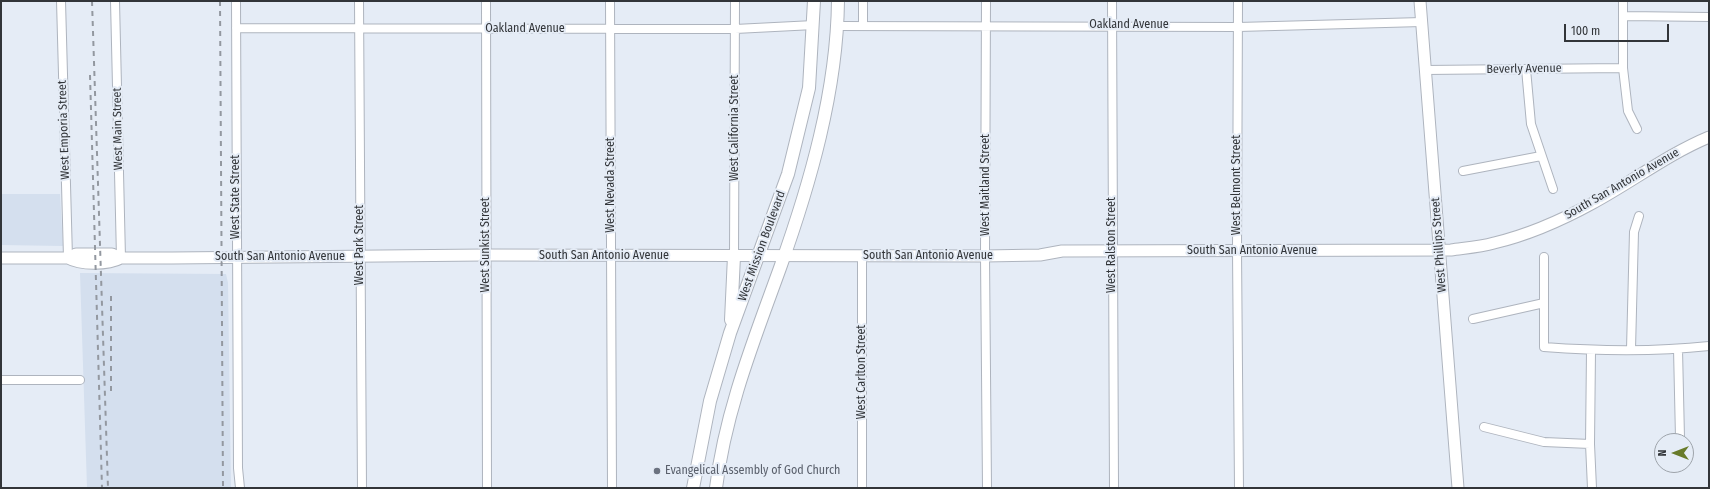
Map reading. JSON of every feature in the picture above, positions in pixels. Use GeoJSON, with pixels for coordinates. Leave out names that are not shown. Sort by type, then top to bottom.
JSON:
{"type":"FeatureCollection","features":[{"type":"Feature","properties":{"kind":"main road","name":"West Mission Boulevard"},"geometry":{"type":"LineString","coordinates":[[692,488],[710,401],[730,333],[788,174],[797,139],[809,88],[814,25],[814,1]]}},
{"type":"Feature","properties":{"kind":"main road","name":"West Mission Boulevard"},"geometry":{"type":"LineString","coordinates":[[716,488],[724,441],[738,386],[784,255],[820,140],[834,53],[838,1]]}},
{"type":"Feature","properties":{"kind":"main road"},"geometry":{"type":"LineString","coordinates":[[730,333],[734,256]]}},
{"type":"Feature","properties":{"kind":"street","name":"West Emporia Street"},"geometry":{"type":"LineString","coordinates":[[61,1],[68,258]]}},
{"type":"Feature","properties":{"kind":"street","name":"West Main Street"},"geometry":{"type":"LineString","coordinates":[[115,1],[121,258]]}},
{"type":"Feature","properties":{"kind":"street","name":"West State Street"},"geometry":{"type":"LineString","coordinates":[[236,1],[236,257],[238,468],[240,488]]}},
{"type":"Feature","properties":{"kind":"street","name":"West Park Street"},"geometry":{"type":"LineString","coordinates":[[359,1],[359,257],[362,488]]}},
{"type":"Feature","properties":{"kind":"street","name":"West Sunkist Street"},"geometry":{"type":"LineString","coordinates":[[486,1],[487,488]]}},
{"type":"Feature","properties":{"kind":"street","name":"West Nevada Street"},"geometry":{"type":"LineString","coordinates":[[610,1],[612,488]]}},
{"type":"Feature","properties":{"kind":"street","name":"West California Street"},"geometry":{"type":"LineString","coordinates":[[734,256],[735,1]]}},
{"type":"Feature","properties":{"kind":"street"},"geometry":{"type":"LineString","coordinates":[[863,1],[863,26]]}},
{"type":"Feature","properties":{"kind":"street","name":"West Maitland Street"},"geometry":{"type":"LineString","coordinates":[[986,1],[985,256],[987,488]]}},
{"type":"Feature","properties":{"kind":"street","name":"West Ralston Street"},"geometry":{"type":"LineString","coordinates":[[1112,1],[1114,488]]}},
{"type":"Feature","properties":{"kind":"street","name":"West Belmont Street"},"geometry":{"type":"LineString","coordinates":[[1238,1],[1237,251],[1239,488]]}},
{"type":"Feature","properties":{"kind":"street","name":"West Phillips Street"},"geometry":{"type":"LineString","coordinates":[[1420,1],[1458,488]]}},
{"type":"Feature","properties":{"kind":"street"},"geometry":{"type":"LineString","coordinates":[[1623,1],[1623,68],[1628,111],[1637,129]]}},
{"type":"Feature","properties":{"kind":"street"},"geometry":{"type":"LineString","coordinates":[[1624,16],[1709,17]]}},
{"type":"Feature","properties":{"kind":"street","name":"Oakland Avenue"},"geometry":{"type":"LineString","coordinates":[[836,26],[1112,25],[1238,27],[1422,22]]}},
{"type":"Feature","properties":{"kind":"street","name":"Oakland Avenue"},"geometry":{"type":"LineString","coordinates":[[236,28],[735,29],[814,25]]}},
{"type":"Feature","properties":{"kind":"street","name":"Beverly Avenue"},"geometry":{"type":"LineString","coordinates":[[1425,70],[1623,68]]}},
{"type":"Feature","properties":{"kind":"street"},"geometry":{"type":"LineString","coordinates":[[1526,70],[1531,124],[1553,189]]}},
{"type":"Feature","properties":{"kind":"street","name":"South San Antonio Avenue"},"geometry":{"type":"LineString","coordinates":[[1,258],[68,258],[76,254],[112,254],[121,258],[486,255],[985,256],[1040,255],[1062,251],[1451,250],[1494,243],[1555,222],[1593,203],[1695,143],[1709,137]]}},
{"type":"Feature","properties":{"kind":"street"},"geometry":{"type":"LineString","coordinates":[[1463,171],[1541,156]]}},
{"type":"Feature","properties":{"kind":"street"},"geometry":{"type":"LineString","coordinates":[[1631,349],[1634,232],[1639,216]]}},
{"type":"Feature","properties":{"kind":"street","name":"West Carlton Street"},"geometry":{"type":"LineString","coordinates":[[862,256],[862,488]]}},
{"type":"Feature","properties":{"kind":"street"},"geometry":{"type":"LineString","coordinates":[[1544,258],[1544,347],[1591,351],[1678,349],[1709,346]]}},
{"type":"Feature","properties":{"kind":"street"},"geometry":{"type":"LineString","coordinates":[[1473,319],[1544,303]]}},
{"type":"Feature","properties":{"kind":"street"},"geometry":{"type":"LineString","coordinates":[[1678,349],[1680,433]]}},
{"type":"Feature","properties":{"kind":"street"},"geometry":{"type":"LineString","coordinates":[[1591,351],[1590,444],[1592,488]]}},
{"type":"Feature","properties":{"kind":"street"},"geometry":{"type":"LineString","coordinates":[[1,380],[80,380]]}},
{"type":"Feature","properties":{"kind":"street"},"geometry":{"type":"LineString","coordinates":[[1484,427],[1544,442],[1590,444]]}},
{"type":"Feature","properties":{"kind":"shaded area"},"geometry":{"type":"Polygon","coordinates":[[[1,194],[60,194],[63,246],[1,245],[1,194]]]}},
{"type":"Feature","properties":{"kind":"shaded area"},"geometry":{"type":"Polygon","coordinates":[[[80,273],[226,274],[228,283],[231,488],[87,488],[80,273]]]}},
{"type":"Feature","properties":{"kind":"railway"},"geometry":{"type":"LineString","coordinates":[[92,1],[108,488]]}},
{"type":"Feature","properties":{"kind":"railway"},"geometry":{"type":"LineString","coordinates":[[220,1],[223,488]]}},
{"type":"Feature","properties":{"kind":"railway"},"geometry":{"type":"LineString","coordinates":[[90,75],[102,488]]}},
{"type":"Feature","properties":{"kind":"railway"},"geometry":{"type":"LineString","coordinates":[[111,296],[111,395]]}},
{"type":"Feature","properties":{"kind":"place","name":"Evangelical Assembly of God Church"},"geometry":{"type":"Point","coordinates":[657,471]}}]}
